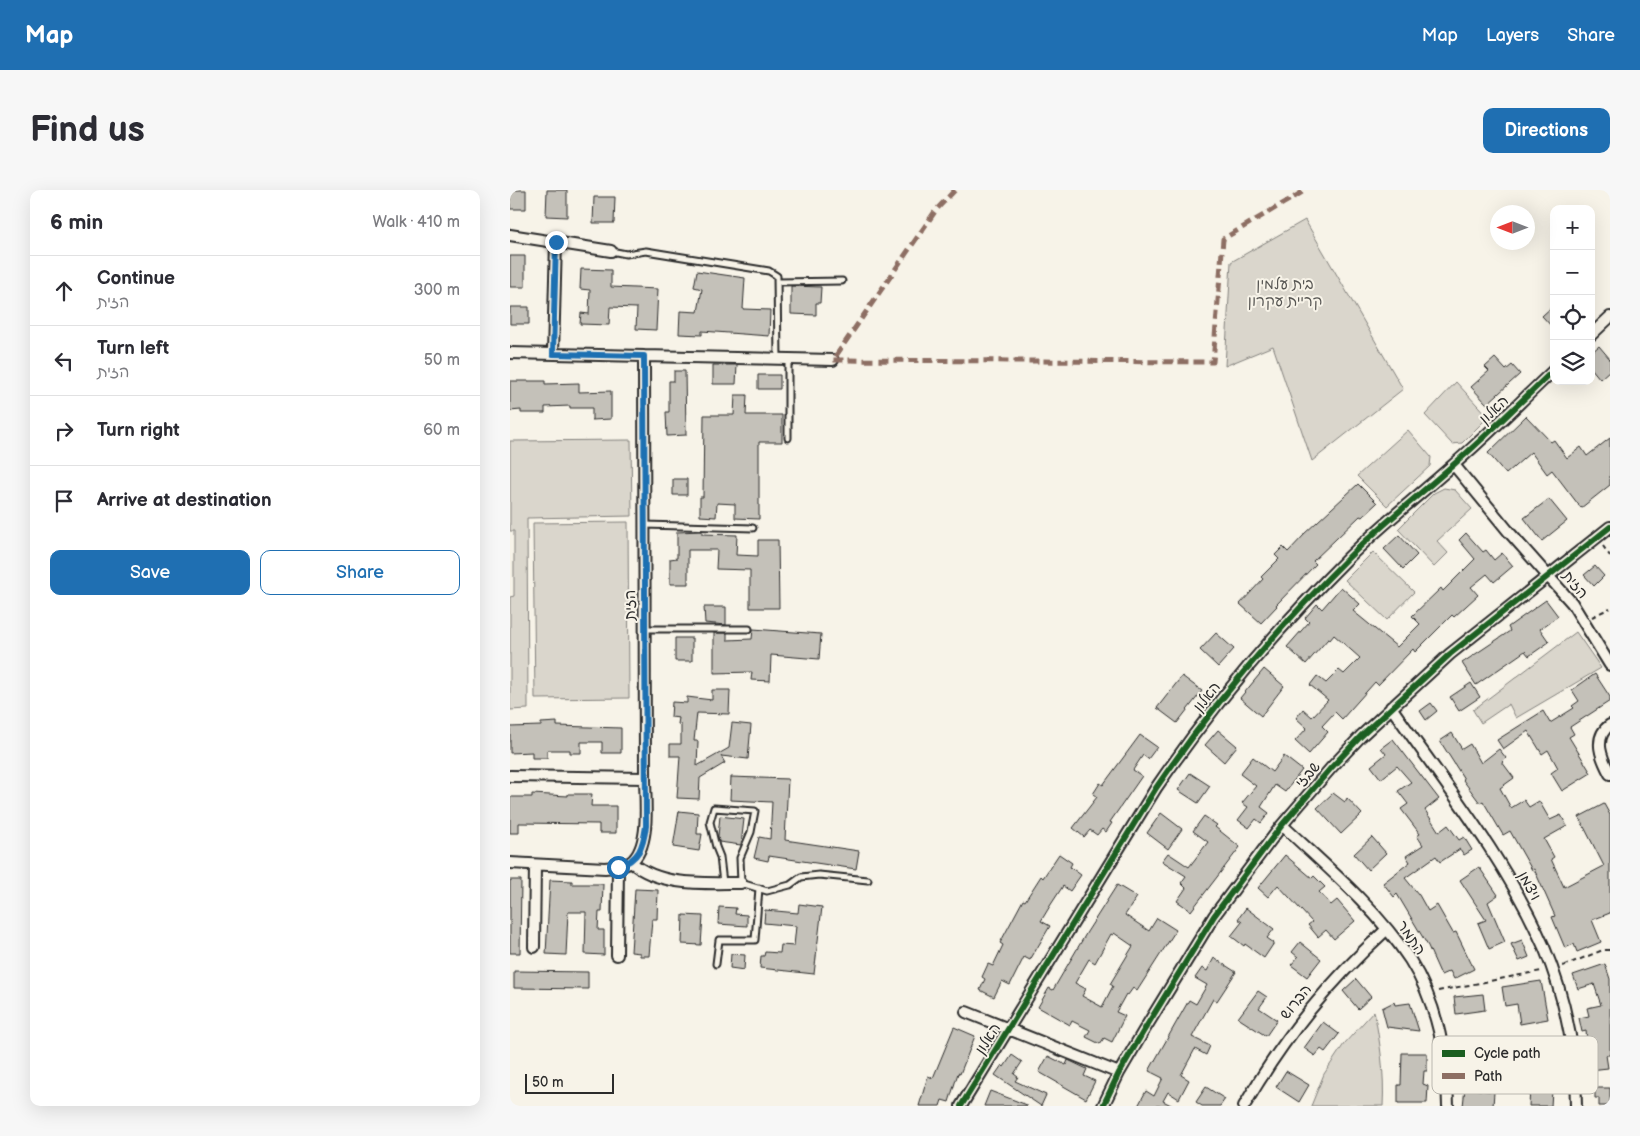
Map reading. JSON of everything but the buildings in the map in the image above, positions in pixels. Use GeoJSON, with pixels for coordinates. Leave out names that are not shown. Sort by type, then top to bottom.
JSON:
{"type":"FeatureCollection","features":[{"type":"Feature","properties":{"kind":"street"},"geometry":{"type":"LineString","coordinates":[[510,235],[611,251]]}},
{"type":"Feature","properties":{"kind":"street"},"geometry":{"type":"LineString","coordinates":[[553,354],[556,242]]}},
{"type":"Feature","properties":{"kind":"street"},"geometry":{"type":"LineString","coordinates":[[1595,331],[1610,317]]}},
{"type":"Feature","properties":{"kind":"street"},"geometry":{"type":"LineString","coordinates":[[510,353],[832,360]]}},
{"type":"Feature","properties":{"kind":"street","name":"הזית"},"geometry":{"type":"LineString","coordinates":[[631,862],[644,840],[646,778],[644,356]]}},
{"type":"Feature","properties":{"kind":"street","name":"האלון"},"geometry":{"type":"LineString","coordinates":[[961,1106],[1010,1029],[1062,940],[1151,796],[1206,718],[1288,622],[1348,558],[1383,525],[1454,465],[1550,374]]}},
{"type":"Feature","properties":{"kind":"street"},"geometry":{"type":"LineString","coordinates":[[1454,465],[1548,576]]}},
{"type":"Feature","properties":{"kind":"street","name":"שבזי"},"geometry":{"type":"LineString","coordinates":[[1103,1106],[1119,1073],[1174,979],[1214,916],[1282,825],[1331,768],[1391,707],[1450,654],[1610,527]]}},
{"type":"Feature","properties":{"kind":"street","name":"הזית"},"geometry":{"type":"LineString","coordinates":[[1548,576],[1572,603],[1610,665]]}},
{"type":"Feature","properties":{"kind":"street","name":"ויצמן"},"geometry":{"type":"LineString","coordinates":[[1391,707],[1470,819],[1500,865],[1530,920],[1544,947],[1552,969],[1563,1003],[1570,1036]]}},
{"type":"Feature","properties":{"kind":"street"},"geometry":{"type":"LineString","coordinates":[[1610,725],[1599,741],[1604,763],[1610,774]]}},
{"type":"Feature","properties":{"kind":"street"},"geometry":{"type":"LineString","coordinates":[[510,776],[646,778]]}},
{"type":"Feature","properties":{"kind":"street","name":"התמר"},"geometry":{"type":"LineString","coordinates":[[1282,825],[1354,892],[1387,929],[1411,962],[1426,994],[1439,1036]]}},
{"type":"Feature","properties":{"kind":"street"},"geometry":{"type":"LineString","coordinates":[[510,863],[605,868],[618,867],[631,862],[649,875],[704,883],[741,883]]}},
{"type":"Feature","properties":{"kind":"street"},"geometry":{"type":"LineString","coordinates":[[534,947],[535,865]]}},
{"type":"Feature","properties":{"kind":"street"},"geometry":{"type":"LineString","coordinates":[[617,955],[618,867]]}},
{"type":"Feature","properties":{"kind":"street","name":"הברוש"},"geometry":{"type":"LineString","coordinates":[[1244,1106],[1284,1042],[1308,1010],[1356,957],[1387,929]]}},
{"type":"Feature","properties":{"kind":"street","name":"האלון"},"geometry":{"type":"LineString","coordinates":[[966,1012],[1119,1073]]}},
{"type":"Feature","properties":{"kind":"lane"},"geometry":{"type":"LineString","coordinates":[[611,251],[626,254],[646,251],[769,271],[778,276],[788,438]]}},
{"type":"Feature","properties":{"kind":"lane"},"geometry":{"type":"LineString","coordinates":[[778,282],[842,281]]}},
{"type":"Feature","properties":{"kind":"lane"},"geometry":{"type":"LineString","coordinates":[[645,525],[753,528]]}},
{"type":"Feature","properties":{"kind":"lane"},"geometry":{"type":"LineString","coordinates":[[645,630],[749,629]]}},
{"type":"Feature","properties":{"kind":"lane"},"geometry":{"type":"LineString","coordinates":[[723,883],[720,857],[710,822],[714,808],[755,811],[751,832],[740,858],[741,883],[767,890],[790,886],[801,877],[819,875],[868,880]]}},
{"type":"Feature","properties":{"kind":"lane"},"geometry":{"type":"LineString","coordinates":[[716,964],[719,940],[755,940],[759,888]]}},
{"type":"Feature","properties":{"kind":"path"},"geometry":{"type":"LineString","coordinates":[[1584,622],[1610,608]]}},
{"type":"Feature","properties":{"kind":"path"},"geometry":{"type":"LineString","coordinates":[[1426,994],[1552,969],[1577,962],[1603,950],[1610,950]]}},
{"type":"Feature","properties":{"kind":"green space","name":"בית עלמין קריית עקרון"},"geometry":{"type":"Polygon","coordinates":[[[1305,220],[1403,389],[1312,461],[1273,346],[1225,366],[1231,262],[1305,220]]]}},
{"type":"Feature","properties":{"kind":"green space"},"geometry":{"type":"Polygon","coordinates":[[[1456,382],[1488,417],[1462,443],[1452,444],[1425,415],[1456,382]]]}},
{"type":"Feature","properties":{"kind":"green space"},"geometry":{"type":"Polygon","coordinates":[[[1408,430],[1431,457],[1430,466],[1387,506],[1357,476],[1408,430]]]}},
{"type":"Feature","properties":{"kind":"green space"},"geometry":{"type":"Polygon","coordinates":[[[631,440],[632,516],[527,518],[528,709],[510,710],[510,597],[514,596],[514,531],[510,531],[510,441],[631,440]]]}},
{"type":"Feature","properties":{"kind":"green space"},"geometry":{"type":"Polygon","coordinates":[[[1444,488],[1455,490],[1472,509],[1437,541],[1448,553],[1434,567],[1398,529],[1434,493],[1444,488]]]}},
{"type":"Feature","properties":{"kind":"green space"},"geometry":{"type":"Polygon","coordinates":[[[628,522],[629,698],[535,699],[533,523],[628,522]]]}},
{"type":"Feature","properties":{"kind":"green space"},"geometry":{"type":"Polygon","coordinates":[[[1373,552],[1414,592],[1387,620],[1345,580],[1373,552]]]}},
{"type":"Feature","properties":{"kind":"green space"},"geometry":{"type":"Polygon","coordinates":[[[1576,632],[1601,668],[1516,718],[1509,704],[1481,723],[1473,710],[1576,632]]]}},
{"type":"Feature","properties":{"kind":"green space"},"geometry":{"type":"Polygon","coordinates":[[[1374,1011],[1381,1058],[1383,1106],[1311,1106],[1324,1074],[1344,1044],[1374,1011]]]}},
{"type":"Feature","properties":{"kind":"marked path"},"geometry":{"type":"LineString","coordinates":[[955,190],[936,210],[833,360],[1213,362],[1223,239],[1306,190]]}},
{"type":"Feature","properties":{"kind":"cycle path"},"geometry":{"type":"LineString","coordinates":[[961,1106],[1156,788],[1177,757],[1246,669],[1347,559],[1385,523],[1478,443],[1550,374]]}},
{"type":"Feature","properties":{"kind":"cycle path"},"geometry":{"type":"LineString","coordinates":[[1103,1106],[1119,1073],[1214,916],[1282,825],[1331,768],[1361,736],[1450,654],[1610,527]]}},
{"type":"Feature","properties":{"kind":"route"},"geometry":{"type":"LineString","coordinates":[[556,242],[553,354],[644,356],[646,826],[644,840],[638,853],[631,862],[618,867]]}}]}
